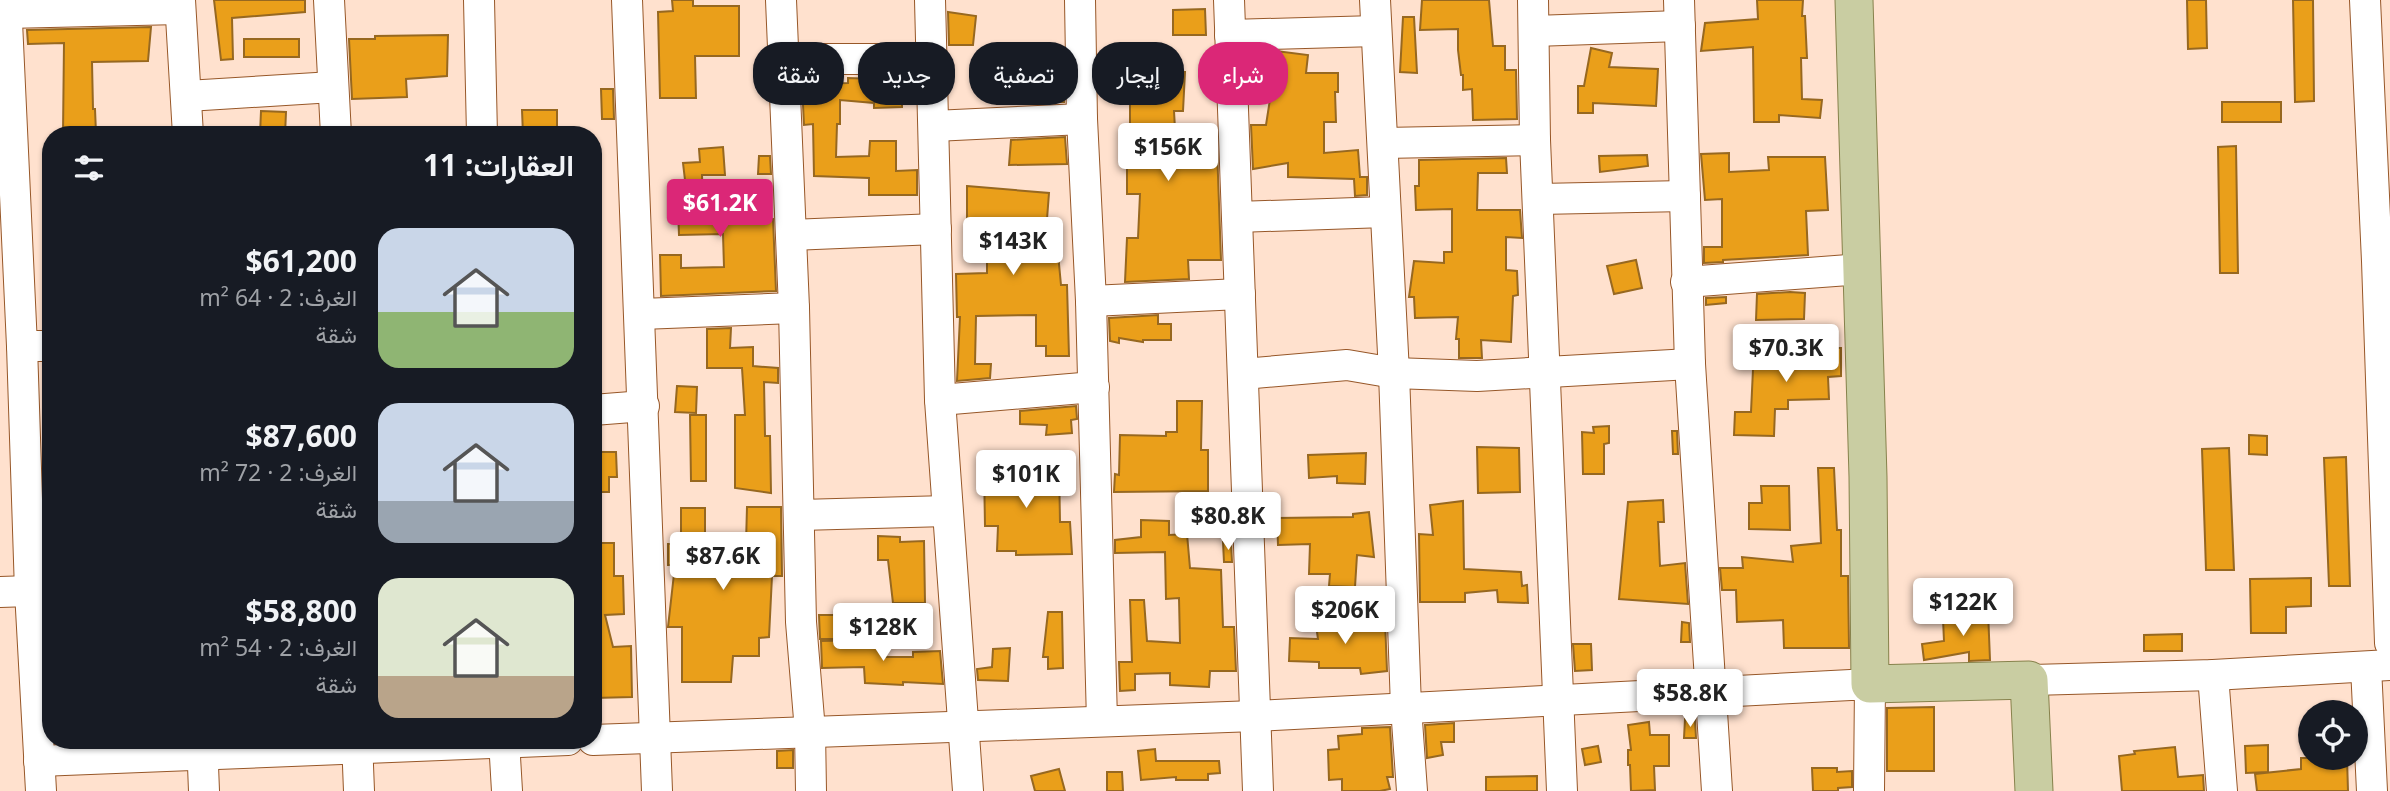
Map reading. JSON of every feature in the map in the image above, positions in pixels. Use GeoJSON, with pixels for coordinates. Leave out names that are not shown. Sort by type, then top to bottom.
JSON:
{"type":"FeatureCollection","features":[{"type":"Feature","properties":{"kind":"main road"},"geometry":{"type":"LineString","coordinates":[[1854,0],[1863,269],[1870,684],[2029,680],[2034,791]]}},
{"type":"Feature","properties":{"kind":"street"},"geometry":{"type":"LineString","coordinates":[[329,0],[336,126]]}},
{"type":"Feature","properties":{"kind":"street"},"geometry":{"type":"LineString","coordinates":[[479,0],[482,126]]}},
{"type":"Feature","properties":{"kind":"street"},"geometry":{"type":"LineString","coordinates":[[627,0],[657,791]]}},
{"type":"Feature","properties":{"kind":"street"},"geometry":{"type":"LineString","coordinates":[[781,0],[782,42]]}},
{"type":"Feature","properties":{"kind":"street"},"geometry":{"type":"LineString","coordinates":[[930,0],[931,42]]}},
{"type":"Feature","properties":{"kind":"street"},"geometry":{"type":"LineString","coordinates":[[1080,0],[1082,119],[1094,387],[1102,721]]}},
{"type":"Feature","properties":{"kind":"street"},"geometry":{"type":"LineString","coordinates":[[1229,0],[1258,791]]}},
{"type":"Feature","properties":{"kind":"street"},"geometry":{"type":"LineString","coordinates":[[1375,0],[1412,791]]}},
{"type":"Feature","properties":{"kind":"street"},"geometry":{"type":"LineString","coordinates":[[1533,0],[1535,140],[1556,700],[1562,791]]}},
{"type":"Feature","properties":{"kind":"street"},"geometry":{"type":"LineString","coordinates":[[2365,0],[2384,260],[2390,643]]}},
{"type":"Feature","properties":{"kind":"street"},"geometry":{"type":"LineString","coordinates":[[41,791],[30,591],[36,346],[9,281],[6,6],[180,5],[188,126]]}},
{"type":"Feature","properties":{"kind":"street"},"geometry":{"type":"LineString","coordinates":[[1534,31],[1680,13],[1686,282],[1717,791]]}},
{"type":"Feature","properties":{"kind":"street"},"geometry":{"type":"LineString","coordinates":[[1230,35],[1376,31]]}},
{"type":"Feature","properties":{"kind":"street"},"geometry":{"type":"LineString","coordinates":[[187,96],[334,87]]}},
{"type":"Feature","properties":{"kind":"street"},"geometry":{"type":"LineString","coordinates":[[784,105],[794,308],[801,622],[810,731],[811,791]]}},
{"type":"Feature","properties":{"kind":"street"},"geometry":{"type":"LineString","coordinates":[[933,105],[940,400],[968,791]]}},
{"type":"Feature","properties":{"kind":"street"},"geometry":{"type":"LineString","coordinates":[[934,126],[1082,119]]}},
{"type":"Feature","properties":{"kind":"street"},"geometry":{"type":"LineString","coordinates":[[1383,142],[1535,140]]}},
{"type":"Feature","properties":{"kind":"street"},"geometry":{"type":"LineString","coordinates":[[1539,199],[1685,196]]}},
{"type":"Feature","properties":{"kind":"street"},"geometry":{"type":"LineString","coordinates":[[1237,217],[1385,212]]}},
{"type":"Feature","properties":{"kind":"street"},"geometry":{"type":"LineString","coordinates":[[791,235],[936,229]]}},
{"type":"Feature","properties":{"kind":"street"},"geometry":{"type":"LineString","coordinates":[[1686,282],[1863,269]]}},
{"type":"Feature","properties":{"kind":"street"},"geometry":{"type":"LineString","coordinates":[[1091,301],[1240,294]]}},
{"type":"Feature","properties":{"kind":"street"},"geometry":{"type":"LineString","coordinates":[[640,314],[794,308]]}},
{"type":"Feature","properties":{"kind":"street"},"geometry":{"type":"LineString","coordinates":[[1243,374],[1347,365],[1394,373],[1444,377],[1690,365]]}},
{"type":"Feature","properties":{"kind":"street"},"geometry":{"type":"LineString","coordinates":[[940,400],[1094,387]]}},
{"type":"Feature","properties":{"kind":"street"},"geometry":{"type":"LineString","coordinates":[[602,409],[644,406]]}},
{"type":"Feature","properties":{"kind":"street"},"geometry":{"type":"LineString","coordinates":[[800,515],[947,511]]}},
{"type":"Feature","properties":{"kind":"street"},"geometry":{"type":"LineString","coordinates":[[0,592],[30,591]]}},
{"type":"Feature","properties":{"kind":"street"},"geometry":{"type":"LineString","coordinates":[[2029,680],[2213,675],[2378,666],[2372,791]]}},
{"type":"Feature","properties":{"kind":"street"},"geometry":{"type":"LineString","coordinates":[[2213,675],[2222,791]]}},
{"type":"Feature","properties":{"kind":"street"},"geometry":{"type":"LineString","coordinates":[[602,740],[1255,716],[1870,684],[1869,791]]}},
{"type":"Feature","properties":{"kind":"street"},"geometry":{"type":"LineString","coordinates":[[39,761],[189,749]]}},
{"type":"Feature","properties":{"kind":"street"},"geometry":{"type":"LineString","coordinates":[[202,749],[204,791]]}},
{"type":"Feature","properties":{"kind":"street"},"geometry":{"type":"LineString","coordinates":[[357,749],[359,791]]}},
{"type":"Feature","properties":{"kind":"street"},"geometry":{"type":"LineString","coordinates":[[505,749],[507,791]]}},
{"type":"Feature","properties":{"kind":"building"},"geometry":{"type":"Polygon","coordinates":[[[214,0],[305,0],[305,12],[232,18],[233,59],[221,60],[214,0]]]}},
{"type":"Feature","properties":{"kind":"building"},"geometry":{"type":"Polygon","coordinates":[[[672,0],[693,0],[693,6],[739,6],[739,56],[695,56],[696,98],[660,98],[658,12],[673,11],[672,0]]]}},
{"type":"Feature","properties":{"kind":"building"},"geometry":{"type":"Polygon","coordinates":[[[1422,0],[1489,0],[1493,46],[1505,46],[1505,70],[1516,70],[1517,119],[1473,120],[1472,89],[1463,90],[1458,29],[1420,30],[1422,0]]]}},
{"type":"Feature","properties":{"kind":"building"},"geometry":{"type":"Polygon","coordinates":[[[1757,0],[1803,0],[1807,58],[1801,58],[1802,99],[1822,100],[1820,118],[1779,115],[1779,122],[1754,122],[1753,47],[1701,51],[1705,23],[1758,19],[1757,0]]]}},
{"type":"Feature","properties":{"kind":"building"},"geometry":{"type":"Polygon","coordinates":[[[2187,0],[2206,0],[2207,48],[2188,49],[2187,0]]]}},
{"type":"Feature","properties":{"kind":"building"},"geometry":{"type":"Polygon","coordinates":[[[2293,0],[2313,0],[2314,101],[2295,102],[2293,0]]]}},
{"type":"Feature","properties":{"kind":"building"},"geometry":{"type":"Polygon","coordinates":[[[1205,9],[1206,35],[1173,35],[1173,10],[1205,9]]]}},
{"type":"Feature","properties":{"kind":"building"},"geometry":{"type":"Polygon","coordinates":[[[948,12],[976,16],[973,42],[969,42],[969,45],[955,45],[955,42],[949,42],[948,12]]]}},
{"type":"Feature","properties":{"kind":"building"},"geometry":{"type":"Polygon","coordinates":[[[1403,17],[1414,17],[1417,73],[1400,72],[1403,17]]]}},
{"type":"Feature","properties":{"kind":"building"},"geometry":{"type":"Polygon","coordinates":[[[151,27],[148,61],[92,62],[96,126],[63,126],[64,43],[28,44],[27,30],[151,27]]]}},
{"type":"Feature","properties":{"kind":"building"},"geometry":{"type":"Polygon","coordinates":[[[448,35],[447,76],[406,79],[407,97],[352,99],[349,39],[448,35]]]}},
{"type":"Feature","properties":{"kind":"building"},"geometry":{"type":"Polygon","coordinates":[[[244,39],[299,39],[299,57],[244,57],[244,39]]]}},
{"type":"Feature","properties":{"kind":"building"},"geometry":{"type":"Polygon","coordinates":[[[1591,48],[1612,53],[1609,67],[1658,69],[1656,106],[1593,103],[1593,113],[1578,113],[1578,86],[1584,86],[1591,48]]]}},
{"type":"Feature","properties":{"kind":"building"},"geometry":{"type":"Polygon","coordinates":[[[1288,52],[1308,55],[1306,73],[1338,73],[1338,92],[1335,92],[1336,122],[1324,122],[1324,153],[1358,150],[1360,177],[1367,177],[1367,195],[1355,196],[1354,179],[1288,177],[1288,163],[1253,169],[1251,125],[1266,125],[1269,105],[1288,105],[1288,52]]]}},
{"type":"Feature","properties":{"kind":"building"},"geometry":{"type":"Polygon","coordinates":[[[848,78],[858,78],[858,102],[844,100],[844,83],[848,83],[848,78]]]}},
{"type":"Feature","properties":{"kind":"building"},"geometry":{"type":"Polygon","coordinates":[[[601,89],[613,89],[614,119],[602,119],[601,89]]]}},
{"type":"Feature","properties":{"kind":"building"},"geometry":{"type":"Polygon","coordinates":[[[2222,102],[2281,102],[2281,122],[2222,122],[2222,102]]]}},
{"type":"Feature","properties":{"kind":"building"},"geometry":{"type":"Polygon","coordinates":[[[803,105],[840,105],[836,157],[869,156],[870,141],[896,141],[896,171],[917,170],[917,195],[869,195],[869,178],[814,176],[813,124],[804,125],[803,105]]]}},
{"type":"Feature","properties":{"kind":"building"},"geometry":{"type":"Polygon","coordinates":[[[874,105],[902,105],[902,107],[874,108],[874,105]]]}},
{"type":"Feature","properties":{"kind":"building"},"geometry":{"type":"Polygon","coordinates":[[[1130,105],[1183,105],[1183,111],[1174,111],[1176,147],[1217,148],[1221,260],[1188,260],[1189,279],[1125,282],[1127,238],[1138,238],[1140,194],[1127,194],[1127,167],[1148,167],[1148,131],[1130,131],[1130,105]]]}},
{"type":"Feature","properties":{"kind":"building"},"geometry":{"type":"Polygon","coordinates":[[[522,110],[557,110],[557,126],[523,126],[522,110]]]}},
{"type":"Feature","properties":{"kind":"building"},"geometry":{"type":"Polygon","coordinates":[[[261,111],[286,112],[285,126],[260,126],[261,111]]]}},
{"type":"Feature","properties":{"kind":"building"},"geometry":{"type":"Polygon","coordinates":[[[1065,137],[1067,164],[1009,165],[1011,140],[1065,137]]]}},
{"type":"Feature","properties":{"kind":"building"},"geometry":{"type":"Polygon","coordinates":[[[2236,146],[2238,273],[2220,273],[2218,147],[2236,146]]]}},
{"type":"Feature","properties":{"kind":"building"},"geometry":{"type":"Polygon","coordinates":[[[723,147],[725,175],[702,175],[703,206],[759,204],[759,220],[773,219],[776,291],[661,296],[660,255],[681,255],[681,268],[724,267],[723,234],[679,235],[677,180],[685,180],[683,163],[700,162],[699,149],[723,147]]]}},
{"type":"Feature","properties":{"kind":"building"},"geometry":{"type":"Polygon","coordinates":[[[1729,153],[1729,172],[1769,170],[1768,157],[1825,157],[1828,210],[1806,211],[1808,255],[1704,263],[1704,247],[1722,247],[1722,199],[1705,200],[1701,154],[1729,153]]]}},
{"type":"Feature","properties":{"kind":"building"},"geometry":{"type":"Polygon","coordinates":[[[1647,155],[1648,166],[1600,172],[1599,156],[1647,155]]]}},
{"type":"Feature","properties":{"kind":"building"},"geometry":{"type":"Polygon","coordinates":[[[759,156],[770,156],[771,174],[758,174],[759,156]]]}},
{"type":"Feature","properties":{"kind":"building"},"geometry":{"type":"Polygon","coordinates":[[[1506,158],[1507,173],[1478,173],[1477,210],[1520,210],[1522,238],[1506,237],[1506,270],[1517,271],[1518,295],[1513,296],[1511,342],[1481,340],[1482,358],[1459,358],[1459,339],[1456,339],[1458,317],[1415,318],[1414,297],[1409,297],[1414,261],[1444,263],[1444,252],[1452,252],[1452,209],[1416,210],[1415,186],[1419,186],[1419,160],[1506,158]]]}},
{"type":"Feature","properties":{"kind":"building"},"geometry":{"type":"Polygon","coordinates":[[[967,186],[1049,193],[1045,245],[1057,243],[1061,285],[1067,285],[1069,356],[1046,356],[1046,346],[1036,346],[1036,315],[976,316],[975,364],[991,364],[990,378],[957,381],[960,317],[957,317],[956,274],[987,273],[987,257],[1016,258],[1012,226],[1000,227],[1000,223],[967,223],[967,186]]]}},
{"type":"Feature","properties":{"kind":"building"},"geometry":{"type":"Polygon","coordinates":[[[1636,260],[1642,288],[1614,294],[1607,266],[1636,260]]]}},
{"type":"Feature","properties":{"kind":"building"},"geometry":{"type":"Polygon","coordinates":[[[1805,293],[1804,319],[1756,320],[1757,294],[1805,293]]]}},
{"type":"Feature","properties":{"kind":"building"},"geometry":{"type":"Polygon","coordinates":[[[1726,297],[1726,303],[1706,305],[1706,298],[1726,297]]]}},
{"type":"Feature","properties":{"kind":"building"},"geometry":{"type":"Polygon","coordinates":[[[1158,315],[1158,324],[1171,324],[1171,340],[1143,342],[1119,338],[1119,343],[1110,341],[1109,318],[1158,315]]]}},
{"type":"Feature","properties":{"kind":"building"},"geometry":{"type":"Polygon","coordinates":[[[731,328],[730,348],[753,347],[753,366],[778,368],[778,383],[764,382],[765,436],[770,436],[771,493],[735,488],[735,415],[745,415],[742,368],[707,368],[707,329],[731,328]]]}},
{"type":"Feature","properties":{"kind":"building"},"geometry":{"type":"Polygon","coordinates":[[[1754,348],[1841,348],[1841,376],[1828,377],[1829,399],[1788,400],[1788,409],[1775,409],[1774,436],[1734,435],[1735,412],[1751,412],[1754,348]]]}},
{"type":"Feature","properties":{"kind":"building"},"geometry":{"type":"Polygon","coordinates":[[[677,386],[697,387],[696,413],[675,412],[677,386]]]}},
{"type":"Feature","properties":{"kind":"building"},"geometry":{"type":"Polygon","coordinates":[[[1177,401],[1202,401],[1201,450],[1208,450],[1208,491],[1114,492],[1115,474],[1119,475],[1120,435],[1166,436],[1166,432],[1177,432],[1177,401]]]}},
{"type":"Feature","properties":{"kind":"building"},"geometry":{"type":"Polygon","coordinates":[[[1076,406],[1077,419],[1071,420],[1072,433],[1046,435],[1047,425],[1020,424],[1020,411],[1076,406]]]}},
{"type":"Feature","properties":{"kind":"building"},"geometry":{"type":"Polygon","coordinates":[[[690,415],[706,415],[706,481],[691,481],[690,415]]]}},
{"type":"Feature","properties":{"kind":"building"},"geometry":{"type":"Polygon","coordinates":[[[1609,426],[1609,443],[1604,444],[1604,474],[1583,474],[1582,432],[1594,433],[1593,427],[1609,426]]]}},
{"type":"Feature","properties":{"kind":"building"},"geometry":{"type":"Polygon","coordinates":[[[1672,431],[1677,431],[1678,454],[1673,454],[1672,431]]]}},
{"type":"Feature","properties":{"kind":"building"},"geometry":{"type":"Polygon","coordinates":[[[2249,435],[2267,436],[2267,455],[2249,454],[2249,435]]]}},
{"type":"Feature","properties":{"kind":"building"},"geometry":{"type":"Polygon","coordinates":[[[1477,447],[1519,448],[1520,492],[1478,493],[1477,447]]]}},
{"type":"Feature","properties":{"kind":"building"},"geometry":{"type":"Polygon","coordinates":[[[2229,448],[2234,570],[2206,570],[2202,449],[2229,448]]]}},
{"type":"Feature","properties":{"kind":"building"},"geometry":{"type":"Polygon","coordinates":[[[602,452],[616,452],[617,477],[609,477],[609,492],[602,492],[602,452]]]}},
{"type":"Feature","properties":{"kind":"building"},"geometry":{"type":"Polygon","coordinates":[[[1366,453],[1365,484],[1337,483],[1337,476],[1309,478],[1308,455],[1366,453]]]}},
{"type":"Feature","properties":{"kind":"building"},"geometry":{"type":"Polygon","coordinates":[[[2346,457],[2350,586],[2329,586],[2324,458],[2346,457]]]}},
{"type":"Feature","properties":{"kind":"building"},"geometry":{"type":"Polygon","coordinates":[[[1059,465],[1060,522],[1070,522],[1072,554],[1016,555],[1016,551],[997,551],[998,526],[985,526],[984,467],[1059,465]]]}},
{"type":"Feature","properties":{"kind":"building"},"geometry":{"type":"Polygon","coordinates":[[[1818,468],[1834,468],[1837,530],[1841,530],[1841,576],[1848,576],[1849,648],[1784,648],[1783,620],[1737,622],[1736,590],[1722,590],[1720,568],[1743,568],[1742,557],[1793,562],[1791,546],[1821,543],[1818,468]]]}},
{"type":"Feature","properties":{"kind":"building"},"geometry":{"type":"Polygon","coordinates":[[[1761,486],[1789,486],[1790,530],[1749,529],[1749,503],[1762,503],[1761,486]]]}},
{"type":"Feature","properties":{"kind":"building"},"geometry":{"type":"Polygon","coordinates":[[[1663,500],[1664,522],[1658,522],[1660,566],[1685,563],[1688,604],[1619,599],[1628,502],[1663,500]]]}},
{"type":"Feature","properties":{"kind":"building"},"geometry":{"type":"Polygon","coordinates":[[[1463,501],[1464,569],[1521,572],[1522,586],[1527,585],[1528,603],[1498,602],[1497,590],[1465,593],[1465,602],[1420,602],[1419,534],[1433,535],[1430,505],[1463,501]]]}},
{"type":"Feature","properties":{"kind":"building"},"geometry":{"type":"Polygon","coordinates":[[[747,507],[781,507],[782,576],[772,576],[769,637],[759,638],[759,656],[733,656],[731,682],[682,682],[682,627],[668,627],[675,565],[668,565],[668,544],[681,544],[681,508],[705,508],[705,544],[746,543],[747,507]]]}},
{"type":"Feature","properties":{"kind":"building"},"geometry":{"type":"Polygon","coordinates":[[[1369,512],[1374,557],[1357,555],[1355,587],[1329,586],[1330,574],[1309,574],[1310,544],[1278,545],[1277,518],[1353,517],[1353,514],[1369,512]]]}},
{"type":"Feature","properties":{"kind":"building"},"geometry":{"type":"Polygon","coordinates":[[[1141,520],[1169,521],[1169,535],[1187,534],[1190,568],[1221,570],[1223,627],[1234,627],[1236,671],[1210,671],[1209,687],[1170,685],[1170,673],[1135,674],[1135,690],[1120,691],[1119,662],[1132,662],[1130,600],[1144,600],[1147,641],[1180,643],[1179,598],[1166,599],[1165,552],[1115,553],[1115,540],[1141,537],[1141,520]]]}},
{"type":"Feature","properties":{"kind":"building"},"geometry":{"type":"Polygon","coordinates":[[[878,536],[900,537],[900,542],[924,541],[925,603],[893,603],[888,560],[878,560],[878,536]]]}},
{"type":"Feature","properties":{"kind":"building"},"geometry":{"type":"Polygon","coordinates":[[[1223,542],[1231,542],[1232,562],[1224,562],[1223,542]]]}},
{"type":"Feature","properties":{"kind":"building"},"geometry":{"type":"Polygon","coordinates":[[[602,543],[614,543],[614,576],[623,576],[624,614],[605,615],[613,647],[631,646],[632,697],[602,698],[602,543]]]}},
{"type":"Feature","properties":{"kind":"building"},"geometry":{"type":"Polygon","coordinates":[[[2311,578],[2311,606],[2286,607],[2286,633],[2251,633],[2250,579],[2311,578]]]}},
{"type":"Feature","properties":{"kind":"building"},"geometry":{"type":"Polygon","coordinates":[[[1969,611],[1988,611],[1990,660],[1969,661],[1969,652],[1924,660],[1922,644],[1944,641],[1943,619],[1969,618],[1969,611]]]}},
{"type":"Feature","properties":{"kind":"building"},"geometry":{"type":"Polygon","coordinates":[[[1048,612],[1062,612],[1063,668],[1048,669],[1048,657],[1043,657],[1048,612]]]}},
{"type":"Feature","properties":{"kind":"building"},"geometry":{"type":"Polygon","coordinates":[[[819,615],[836,615],[835,639],[820,639],[819,615]]]}},
{"type":"Feature","properties":{"kind":"building"},"geometry":{"type":"Polygon","coordinates":[[[1333,621],[1385,621],[1387,671],[1361,674],[1360,668],[1319,668],[1319,662],[1289,661],[1290,638],[1318,639],[1316,625],[1333,621]]]}},
{"type":"Feature","properties":{"kind":"building"},"geometry":{"type":"Polygon","coordinates":[[[1682,622],[1689,623],[1690,642],[1681,642],[1682,622]]]}},
{"type":"Feature","properties":{"kind":"building"},"geometry":{"type":"Polygon","coordinates":[[[2182,634],[2182,651],[2144,651],[2144,635],[2182,634]]]}},
{"type":"Feature","properties":{"kind":"building"},"geometry":{"type":"Polygon","coordinates":[[[881,640],[883,657],[913,657],[913,652],[940,651],[943,684],[865,683],[864,667],[822,668],[821,641],[881,640]]]}},
{"type":"Feature","properties":{"kind":"building"},"geometry":{"type":"Polygon","coordinates":[[[1573,644],[1591,644],[1592,670],[1575,671],[1573,644]]]}},
{"type":"Feature","properties":{"kind":"building"},"geometry":{"type":"Polygon","coordinates":[[[1010,648],[1008,681],[978,680],[977,669],[992,667],[993,649],[1010,648]]]}},
{"type":"Feature","properties":{"kind":"building"},"geometry":{"type":"Polygon","coordinates":[[[1934,707],[1934,771],[1887,771],[1887,708],[1934,707]]]}},
{"type":"Feature","properties":{"kind":"building"},"geometry":{"type":"Polygon","coordinates":[[[1685,719],[1695,720],[1696,738],[1684,738],[1685,719]]]}},
{"type":"Feature","properties":{"kind":"building"},"geometry":{"type":"Polygon","coordinates":[[[1649,722],[1650,735],[1669,735],[1669,766],[1654,766],[1655,790],[1631,791],[1628,725],[1649,722]]]}},
{"type":"Feature","properties":{"kind":"building"},"geometry":{"type":"Polygon","coordinates":[[[1454,723],[1454,742],[1441,742],[1443,755],[1427,758],[1425,725],[1454,723]]]}},
{"type":"Feature","properties":{"kind":"building"},"geometry":{"type":"Polygon","coordinates":[[[1390,727],[1393,777],[1387,777],[1390,789],[1342,791],[1342,779],[1329,780],[1328,750],[1339,749],[1338,736],[1362,734],[1362,728],[1390,727]]]}},
{"type":"Feature","properties":{"kind":"building"},"geometry":{"type":"Polygon","coordinates":[[[2268,745],[2268,772],[2246,773],[2245,746],[2268,745]]]}},
{"type":"Feature","properties":{"kind":"building"},"geometry":{"type":"Polygon","coordinates":[[[1598,746],[1601,762],[1585,765],[1582,749],[1598,746]]]}},
{"type":"Feature","properties":{"kind":"building"},"geometry":{"type":"Polygon","coordinates":[[[2175,747],[2178,777],[2203,775],[2204,791],[2122,791],[2119,756],[2135,754],[2134,751],[2175,747]]]}},
{"type":"Feature","properties":{"kind":"building"},"geometry":{"type":"Polygon","coordinates":[[[1155,749],[1156,761],[1219,761],[1220,773],[1208,774],[1208,780],[1176,780],[1176,777],[1141,780],[1138,751],[1155,749]]]}},
{"type":"Feature","properties":{"kind":"building"},"geometry":{"type":"Polygon","coordinates":[[[793,750],[793,768],[777,768],[777,751],[793,750]]]}},
{"type":"Feature","properties":{"kind":"building"},"geometry":{"type":"Polygon","coordinates":[[[1812,768],[1837,768],[1837,772],[1852,771],[1852,787],[1838,788],[1838,791],[1813,791],[1812,768]]]}},
{"type":"Feature","properties":{"kind":"building"},"geometry":{"type":"Polygon","coordinates":[[[1059,769],[1065,791],[1035,791],[1031,776],[1059,769]]]}},
{"type":"Feature","properties":{"kind":"building"},"geometry":{"type":"Polygon","coordinates":[[[2298,769],[2347,770],[2348,791],[2257,791],[2255,774],[2298,769]]]}},
{"type":"Feature","properties":{"kind":"building"},"geometry":{"type":"Polygon","coordinates":[[[1107,772],[1122,772],[1123,791],[1107,791],[1107,772]]]}},
{"type":"Feature","properties":{"kind":"building"},"geometry":{"type":"Polygon","coordinates":[[[1537,776],[1537,791],[1486,791],[1486,777],[1537,776]]]}}]}
